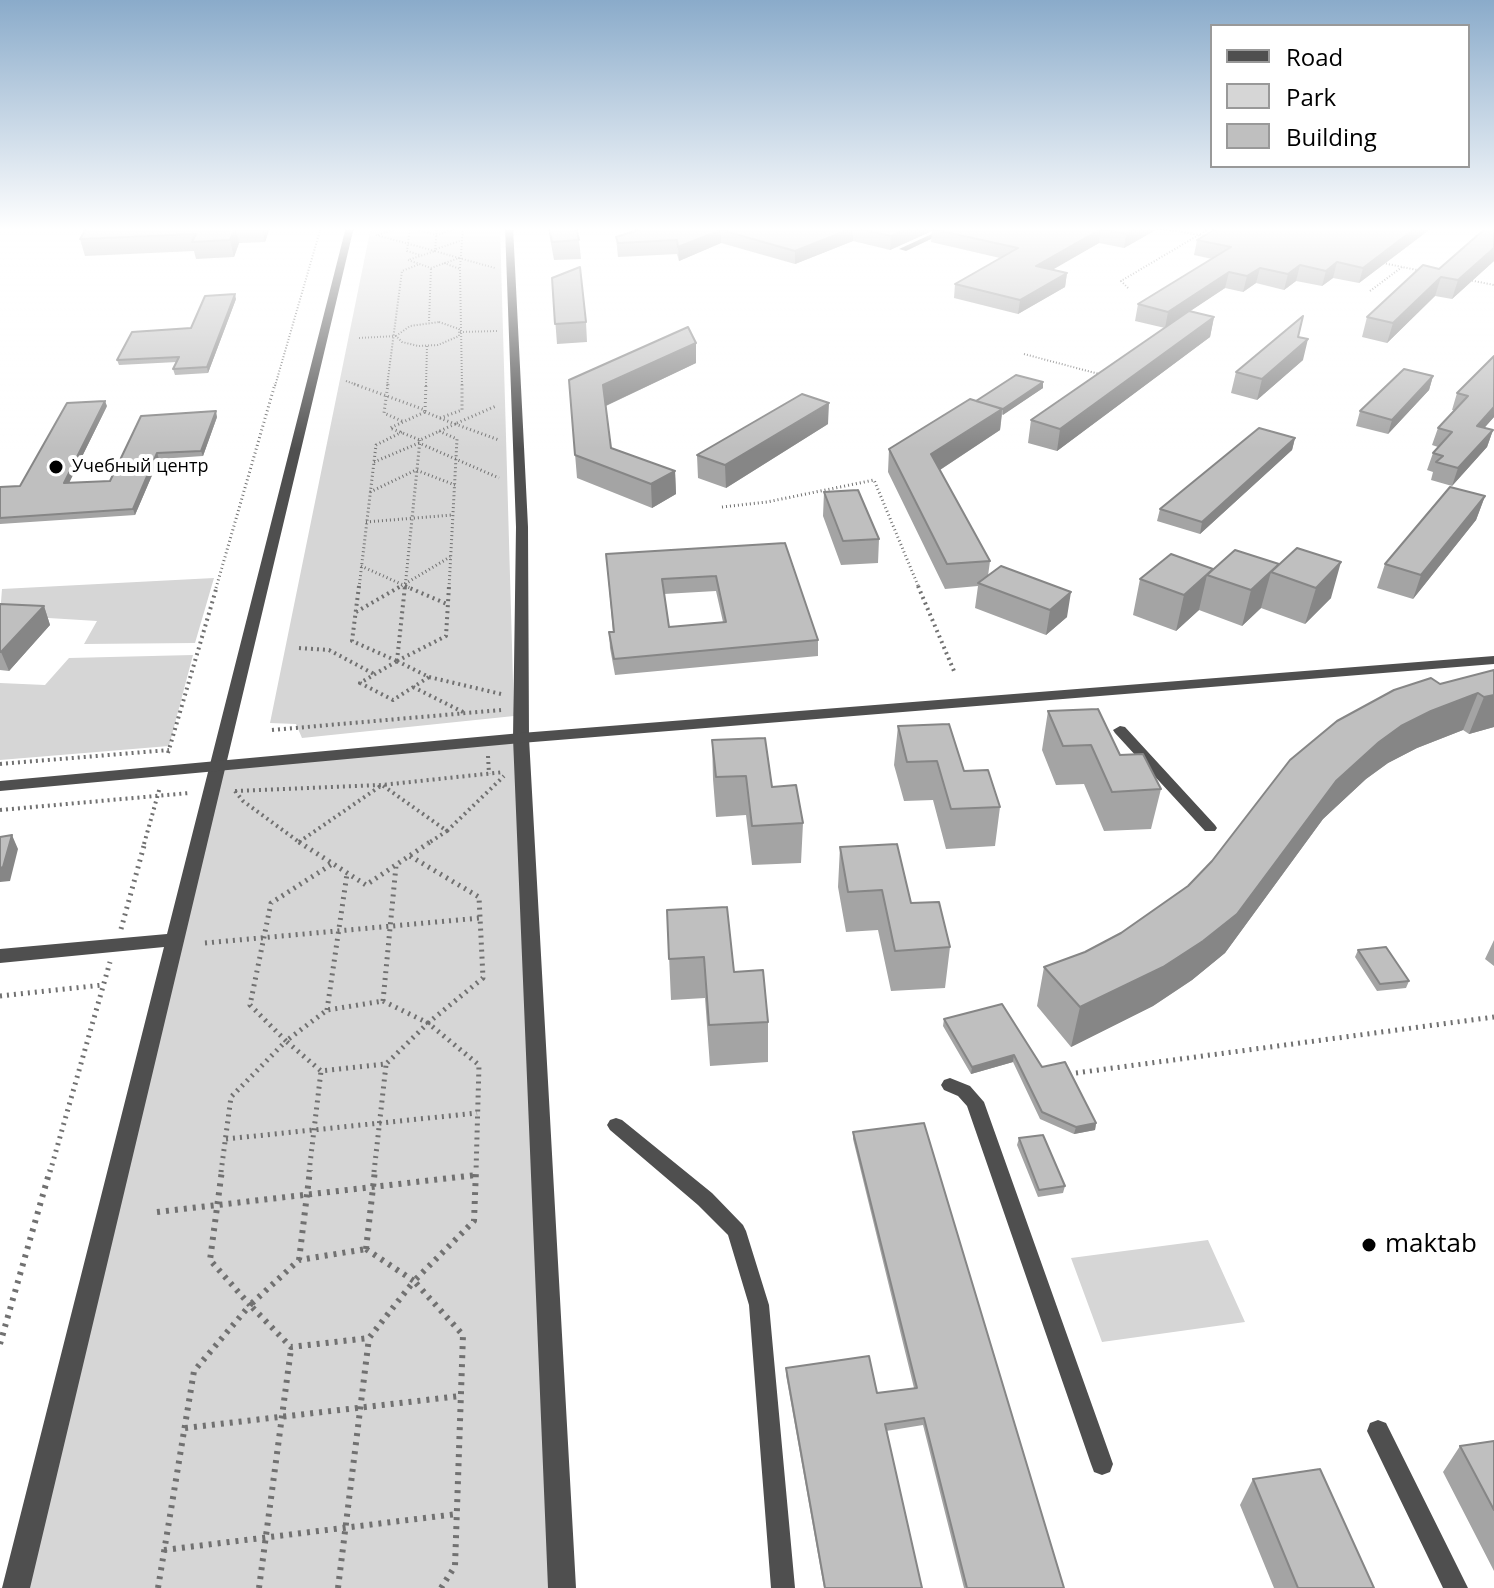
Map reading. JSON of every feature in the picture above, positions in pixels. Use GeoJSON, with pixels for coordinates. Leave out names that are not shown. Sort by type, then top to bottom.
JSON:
{"type":"FeatureCollection","features":[{"type":"Feature","properties":{"kind":"street"},"geometry":{"type":"LineString","coordinates":[[16,1588],[332,301]]}},
{"type":"Feature","properties":{"kind":"street"},"geometry":{"type":"LineString","coordinates":[[512,301],[522,527],[521,738],[562,1588]]}},
{"type":"Feature","properties":{"kind":"street"},"geometry":{"type":"LineString","coordinates":[[0,786],[521,738],[1494,660]]}},
{"type":"Feature","properties":{"kind":"street"},"geometry":{"type":"LineString","coordinates":[[0,956],[173,940]]}},
{"type":"Feature","properties":{"kind":"lane"},"geometry":{"type":"LineString","coordinates":[[1120,730],[1210,828]]}},
{"type":"Feature","properties":{"kind":"lane"},"geometry":{"type":"LineString","coordinates":[[950,1085],[964,1091],[975,1102],[1102,1464]]}},
{"type":"Feature","properties":{"kind":"lane"},"geometry":{"type":"LineString","coordinates":[[616,1125],[705,1199],[736,1231],[759,1305],[783,1588]]}},
{"type":"Feature","properties":{"kind":"lane"},"geometry":{"type":"LineString","coordinates":[[1378,1431],[1456,1588]]}},
{"type":"Feature","properties":{"kind":"path"},"geometry":{"type":"LineString","coordinates":[[167,759],[299,301]]}},
{"type":"Feature","properties":{"kind":"path"},"geometry":{"type":"LineString","coordinates":[[399,301],[384,413],[404,422]]}},
{"type":"Feature","properties":{"kind":"path"},"geometry":{"type":"LineString","coordinates":[[429,322],[430,301]]}},
{"type":"Feature","properties":{"kind":"path"},"geometry":{"type":"LineString","coordinates":[[440,418],[462,410],[460,301]]}},
{"type":"Feature","properties":{"kind":"path"},"geometry":{"type":"LineString","coordinates":[[359,338],[396,336],[410,326],[429,322],[447,323],[460,332]]}},
{"type":"Feature","properties":{"kind":"path"},"geometry":{"type":"LineString","coordinates":[[396,336],[402,342],[427,346],[447,342],[460,332],[497,331]]}},
{"type":"Feature","properties":{"kind":"path"},"geometry":{"type":"LineString","coordinates":[[425,411],[427,346]]}},
{"type":"Feature","properties":{"kind":"path"},"geometry":{"type":"LineString","coordinates":[[1024,354],[1099,374]]}},
{"type":"Feature","properties":{"kind":"path"},"geometry":{"type":"LineString","coordinates":[[346,381],[499,440]]}},
{"type":"Feature","properties":{"kind":"path"},"geometry":{"type":"LineString","coordinates":[[374,462],[496,406]]}},
{"type":"Feature","properties":{"kind":"path"},"geometry":{"type":"LineString","coordinates":[[425,411],[390,428],[499,478]]}},
{"type":"Feature","properties":{"kind":"path"},"geometry":{"type":"LineString","coordinates":[[429,677],[393,700],[360,683],[446,636],[457,439],[439,431]]}},
{"type":"Feature","properties":{"kind":"path"},"geometry":{"type":"LineString","coordinates":[[402,432],[376,445],[352,641],[429,677],[503,695]]}},
{"type":"Feature","properties":{"kind":"path"},"geometry":{"type":"LineString","coordinates":[[397,661],[419,441]]}},
{"type":"Feature","properties":{"kind":"path"},"geometry":{"type":"LineString","coordinates":[[370,492],[416,470],[455,485]]}},
{"type":"Feature","properties":{"kind":"path"},"geometry":{"type":"LineString","coordinates":[[722,507],[767,502],[874,480],[954,671]]}},
{"type":"Feature","properties":{"kind":"path"},"geometry":{"type":"LineString","coordinates":[[366,522],[453,515]]}},
{"type":"Feature","properties":{"kind":"path"},"geometry":{"type":"LineString","coordinates":[[356,612],[450,557]]}},
{"type":"Feature","properties":{"kind":"path"},"geometry":{"type":"LineString","coordinates":[[361,566],[448,604]]}},
{"type":"Feature","properties":{"kind":"path"},"geometry":{"type":"LineString","coordinates":[[299,648],[329,650],[374,674]]}},
{"type":"Feature","properties":{"kind":"path"},"geometry":{"type":"LineString","coordinates":[[413,687],[465,714]]}},
{"type":"Feature","properties":{"kind":"path"},"geometry":{"type":"LineString","coordinates":[[272,730],[505,710]]}},
{"type":"Feature","properties":{"kind":"path"},"geometry":{"type":"LineString","coordinates":[[0,764],[169,750]]}},
{"type":"Feature","properties":{"kind":"path"},"geometry":{"type":"LineString","coordinates":[[488,754],[489,774]]}},
{"type":"Feature","properties":{"kind":"path"},"geometry":{"type":"LineString","coordinates":[[508,772],[447,831],[366,885],[299,842],[243,801],[235,791],[382,785],[508,772]]}},
{"type":"Feature","properties":{"kind":"path"},"geometry":{"type":"LineString","coordinates":[[121,930],[161,785]]}},
{"type":"Feature","properties":{"kind":"path"},"geometry":{"type":"LineString","coordinates":[[382,785],[447,831]]}},
{"type":"Feature","properties":{"kind":"path"},"geometry":{"type":"LineString","coordinates":[[299,842],[382,785]]}},
{"type":"Feature","properties":{"kind":"path"},"geometry":{"type":"LineString","coordinates":[[0,810],[189,793]]}},
{"type":"Feature","properties":{"kind":"path"},"geometry":{"type":"LineString","coordinates":[[332,864],[271,903],[250,1005],[321,1071],[386,1064],[428,1023],[483,978],[479,897],[410,856]]}},
{"type":"Feature","properties":{"kind":"path"},"geometry":{"type":"LineString","coordinates":[[383,1001],[396,866]]}},
{"type":"Feature","properties":{"kind":"path"},"geometry":{"type":"LineString","coordinates":[[327,1010],[347,874]]}},
{"type":"Feature","properties":{"kind":"path"},"geometry":{"type":"LineString","coordinates":[[205,943],[480,918]]}},
{"type":"Feature","properties":{"kind":"path"},"geometry":{"type":"LineString","coordinates":[[0,1344],[112,956]]}},
{"type":"Feature","properties":{"kind":"path"},"geometry":{"type":"LineString","coordinates":[[0,996],[103,985]]}},
{"type":"Feature","properties":{"kind":"path"},"geometry":{"type":"LineString","coordinates":[[291,1347],[210,1260],[231,1097],[286,1041],[327,1010],[383,1001],[428,1023],[479,1065],[474,1221],[414,1281],[369,1338],[338,1588]]}},
{"type":"Feature","properties":{"kind":"path"},"geometry":{"type":"LineString","coordinates":[[1076,1073],[1494,1017]]}},
{"type":"Feature","properties":{"kind":"path"},"geometry":{"type":"LineString","coordinates":[[366,1249],[386,1064]]}},
{"type":"Feature","properties":{"kind":"path"},"geometry":{"type":"LineString","coordinates":[[299,1260],[321,1071]]}},
{"type":"Feature","properties":{"kind":"path"},"geometry":{"type":"LineString","coordinates":[[226,1139],[477,1113]]}},
{"type":"Feature","properties":{"kind":"path"},"geometry":{"type":"LineString","coordinates":[[157,1212],[476,1175]]}},
{"type":"Feature","properties":{"kind":"path"},"geometry":{"type":"LineString","coordinates":[[158,1588],[194,1371],[250,1305],[299,1260],[366,1249],[414,1281],[463,1335],[455,1566],[441,1588]]}},
{"type":"Feature","properties":{"kind":"path"},"geometry":{"type":"LineString","coordinates":[[291,1347],[369,1338]]}},
{"type":"Feature","properties":{"kind":"path"},"geometry":{"type":"LineString","coordinates":[[259,1588],[291,1347]]}},
{"type":"Feature","properties":{"kind":"path"},"geometry":{"type":"LineString","coordinates":[[185,1428],[461,1396]]}},
{"type":"Feature","properties":{"kind":"path"},"geometry":{"type":"LineString","coordinates":[[164,1550],[457,1514]]}},
{"type":"Feature","properties":{"kind":"green space"},"geometry":{"type":"Polygon","coordinates":[[[356,301],[502,301],[514,716],[302,738],[296,724],[270,723],[356,301]]]}},
{"type":"Feature","properties":{"kind":"green space"},"geometry":{"type":"Polygon","coordinates":[[[214,578],[195,643],[84,644],[97,621],[0,615],[2,589],[214,578]]]}},
{"type":"Feature","properties":{"kind":"green space"},"geometry":{"type":"Polygon","coordinates":[[[193,655],[169,746],[0,760],[0,683],[45,685],[69,658],[193,655]]]}},
{"type":"Feature","properties":{"kind":"green space"},"geometry":{"type":"Polygon","coordinates":[[[521,738],[562,1588],[16,1588],[220,767],[521,738]]]}},
{"type":"Feature","properties":{"kind":"green space"},"geometry":{"type":"Polygon","coordinates":[[[1208,1240],[1245,1322],[1102,1342],[1071,1258],[1208,1240]]]}},
{"type":"Feature","properties":{"kind":"building"},"geometry":{"type":"Polygon","coordinates":[[[203,301],[232,301],[207,367],[173,369],[179,357],[117,360],[132,332],[191,328],[203,301]]]}},
{"type":"Feature","properties":{"kind":"building"},"geometry":{"type":"Polygon","coordinates":[[[554,301],[584,301],[586,322],[555,324],[554,301]]]}},
{"type":"Feature","properties":{"kind":"building"},"geometry":{"type":"Polygon","coordinates":[[[1143,301],[1185,301],[1168,312],[1138,304],[1143,301]]]}},
{"type":"Feature","properties":{"kind":"building"},"geometry":{"type":"Polygon","coordinates":[[[1384,301],[1416,301],[1393,323],[1367,317],[1384,301]]]}},
{"type":"Feature","properties":{"kind":"building"},"geometry":{"type":"Polygon","coordinates":[[[1189,311],[1214,317],[1060,429],[1031,420],[1189,311]]]}},
{"type":"Feature","properties":{"kind":"building"},"geometry":{"type":"Polygon","coordinates":[[[1303,316],[1298,337],[1308,339],[1262,379],[1236,372],[1303,316]]]}},
{"type":"Feature","properties":{"kind":"building"},"geometry":{"type":"Polygon","coordinates":[[[688,327],[696,343],[603,385],[611,448],[675,471],[651,484],[575,455],[569,380],[688,327]]]}},
{"type":"Feature","properties":{"kind":"building"},"geometry":{"type":"Polygon","coordinates":[[[1494,356],[1494,407],[1477,426],[1493,430],[1458,468],[1436,462],[1443,456],[1433,453],[1452,432],[1438,428],[1468,396],[1457,393],[1494,356]]]}},
{"type":"Feature","properties":{"kind":"building"},"geometry":{"type":"Polygon","coordinates":[[[1404,369],[1433,376],[1392,420],[1360,411],[1404,369]]]}},
{"type":"Feature","properties":{"kind":"building"},"geometry":{"type":"Polygon","coordinates":[[[1016,375],[1043,382],[1003,409],[976,401],[1016,375]]]}},
{"type":"Feature","properties":{"kind":"building"},"geometry":{"type":"Polygon","coordinates":[[[802,394],[829,403],[725,465],[697,455],[802,394]]]}},
{"type":"Feature","properties":{"kind":"building"},"geometry":{"type":"Polygon","coordinates":[[[970,399],[1002,409],[931,454],[990,561],[947,564],[889,449],[970,399]]]}},
{"type":"Feature","properties":{"kind":"building","name":"Учебный центр"},"geometry":{"type":"Polygon","coordinates":[[[105,401],[64,483],[110,481],[141,416],[216,411],[201,451],[157,453],[133,509],[0,518],[0,487],[20,486],[67,403],[105,401]]]}},
{"type":"Feature","properties":{"kind":"building"},"geometry":{"type":"Polygon","coordinates":[[[1259,428],[1295,438],[1202,522],[1160,509],[1259,428]]]}},
{"type":"Feature","properties":{"kind":"building"},"geometry":{"type":"Polygon","coordinates":[[[1450,487],[1485,496],[1421,575],[1385,564],[1450,487]]]}},
{"type":"Feature","properties":{"kind":"building"},"geometry":{"type":"Polygon","coordinates":[[[858,490],[879,539],[843,541],[824,492],[858,490]]]}},
{"type":"Feature","properties":{"kind":"building"},"geometry":{"type":"Polygon","coordinates":[[[785,543],[818,640],[614,659],[609,632],[614,632],[606,554],[785,543]],[[716,576],[662,579],[669,627],[726,622],[716,576]]]}},
{"type":"Feature","properties":{"kind":"building"},"geometry":{"type":"Polygon","coordinates":[[[1297,548],[1341,562],[1316,588],[1271,572],[1297,548]]]}},
{"type":"Feature","properties":{"kind":"building"},"geometry":{"type":"Polygon","coordinates":[[[1235,550],[1279,564],[1251,590],[1207,575],[1235,550]]]}},
{"type":"Feature","properties":{"kind":"building"},"geometry":{"type":"Polygon","coordinates":[[[1171,554],[1213,569],[1184,595],[1140,579],[1171,554]]]}},
{"type":"Feature","properties":{"kind":"building"},"geometry":{"type":"Polygon","coordinates":[[[1001,566],[1071,592],[1050,610],[978,583],[1001,566]]]}},
{"type":"Feature","properties":{"kind":"building"},"geometry":{"type":"Polygon","coordinates":[[[0,604],[44,606],[1,652],[0,652],[0,604]]]}},
{"type":"Feature","properties":{"kind":"building"},"geometry":{"type":"Polygon","coordinates":[[[1494,670],[1494,695],[1484,697],[1478,693],[1401,726],[1336,781],[1237,914],[1203,941],[1163,967],[1080,1007],[1044,967],[1085,952],[1121,933],[1188,886],[1212,861],[1290,760],[1337,721],[1394,690],[1431,678],[1440,684],[1494,670]]]}},
{"type":"Feature","properties":{"kind":"building"},"geometry":{"type":"Polygon","coordinates":[[[1098,709],[1120,755],[1143,754],[1161,789],[1112,792],[1091,745],[1063,746],[1048,711],[1098,709]]]}},
{"type":"Feature","properties":{"kind":"building"},"geometry":{"type":"Polygon","coordinates":[[[949,724],[964,771],[988,770],[1000,807],[951,809],[937,761],[907,762],[898,726],[949,724]]]}},
{"type":"Feature","properties":{"kind":"building"},"geometry":{"type":"Polygon","coordinates":[[[765,738],[772,787],[796,785],[803,823],[752,826],[746,776],[716,777],[712,740],[765,738]]]}},
{"type":"Feature","properties":{"kind":"building"},"geometry":{"type":"Polygon","coordinates":[[[12,835],[3,867],[0,868],[0,837],[12,835]]]}},
{"type":"Feature","properties":{"kind":"building"},"geometry":{"type":"Polygon","coordinates":[[[897,844],[911,903],[939,902],[950,947],[895,951],[882,890],[848,892],[840,847],[897,844]]]}},
{"type":"Feature","properties":{"kind":"building"},"geometry":{"type":"Polygon","coordinates":[[[727,907],[734,972],[763,970],[768,1022],[709,1025],[704,957],[669,959],[667,910],[727,907]]]}},
{"type":"Feature","properties":{"kind":"building"},"geometry":{"type":"Polygon","coordinates":[[[1386,947],[1409,981],[1380,984],[1358,950],[1386,947]]]}},
{"type":"Feature","properties":{"kind":"building"},"geometry":{"type":"Polygon","coordinates":[[[1002,1004],[1042,1067],[1065,1062],[1096,1123],[1076,1127],[1042,1112],[1014,1055],[972,1067],[944,1019],[1002,1004]]]}},
{"type":"Feature","properties":{"kind":"building"},"geometry":{"type":"Polygon","coordinates":[[[924,1123],[1064,1588],[967,1588],[924,1418],[885,1424],[922,1588],[825,1588],[786,1368],[869,1356],[877,1393],[917,1388],[853,1132],[924,1123]]]}},
{"type":"Feature","properties":{"kind":"building"},"geometry":{"type":"Polygon","coordinates":[[[1043,1135],[1065,1186],[1039,1190],[1019,1138],[1043,1135]]]}},
{"type":"Feature","properties":{"kind":"building"},"geometry":{"type":"Polygon","coordinates":[[[1494,1441],[1494,1510],[1460,1446],[1494,1441]]]}},
{"type":"Feature","properties":{"kind":"building"},"geometry":{"type":"Polygon","coordinates":[[[1320,1469],[1374,1588],[1298,1588],[1253,1479],[1320,1469]]]}},
{"type":"Feature","properties":{"kind":"place","name":"Учебный центр"},"geometry":{"type":"Point","coordinates":[56,467]}},
{"type":"Feature","properties":{"kind":"place","name":"maktab"},"geometry":{"type":"Point","coordinates":[1369,1245]}}]}
